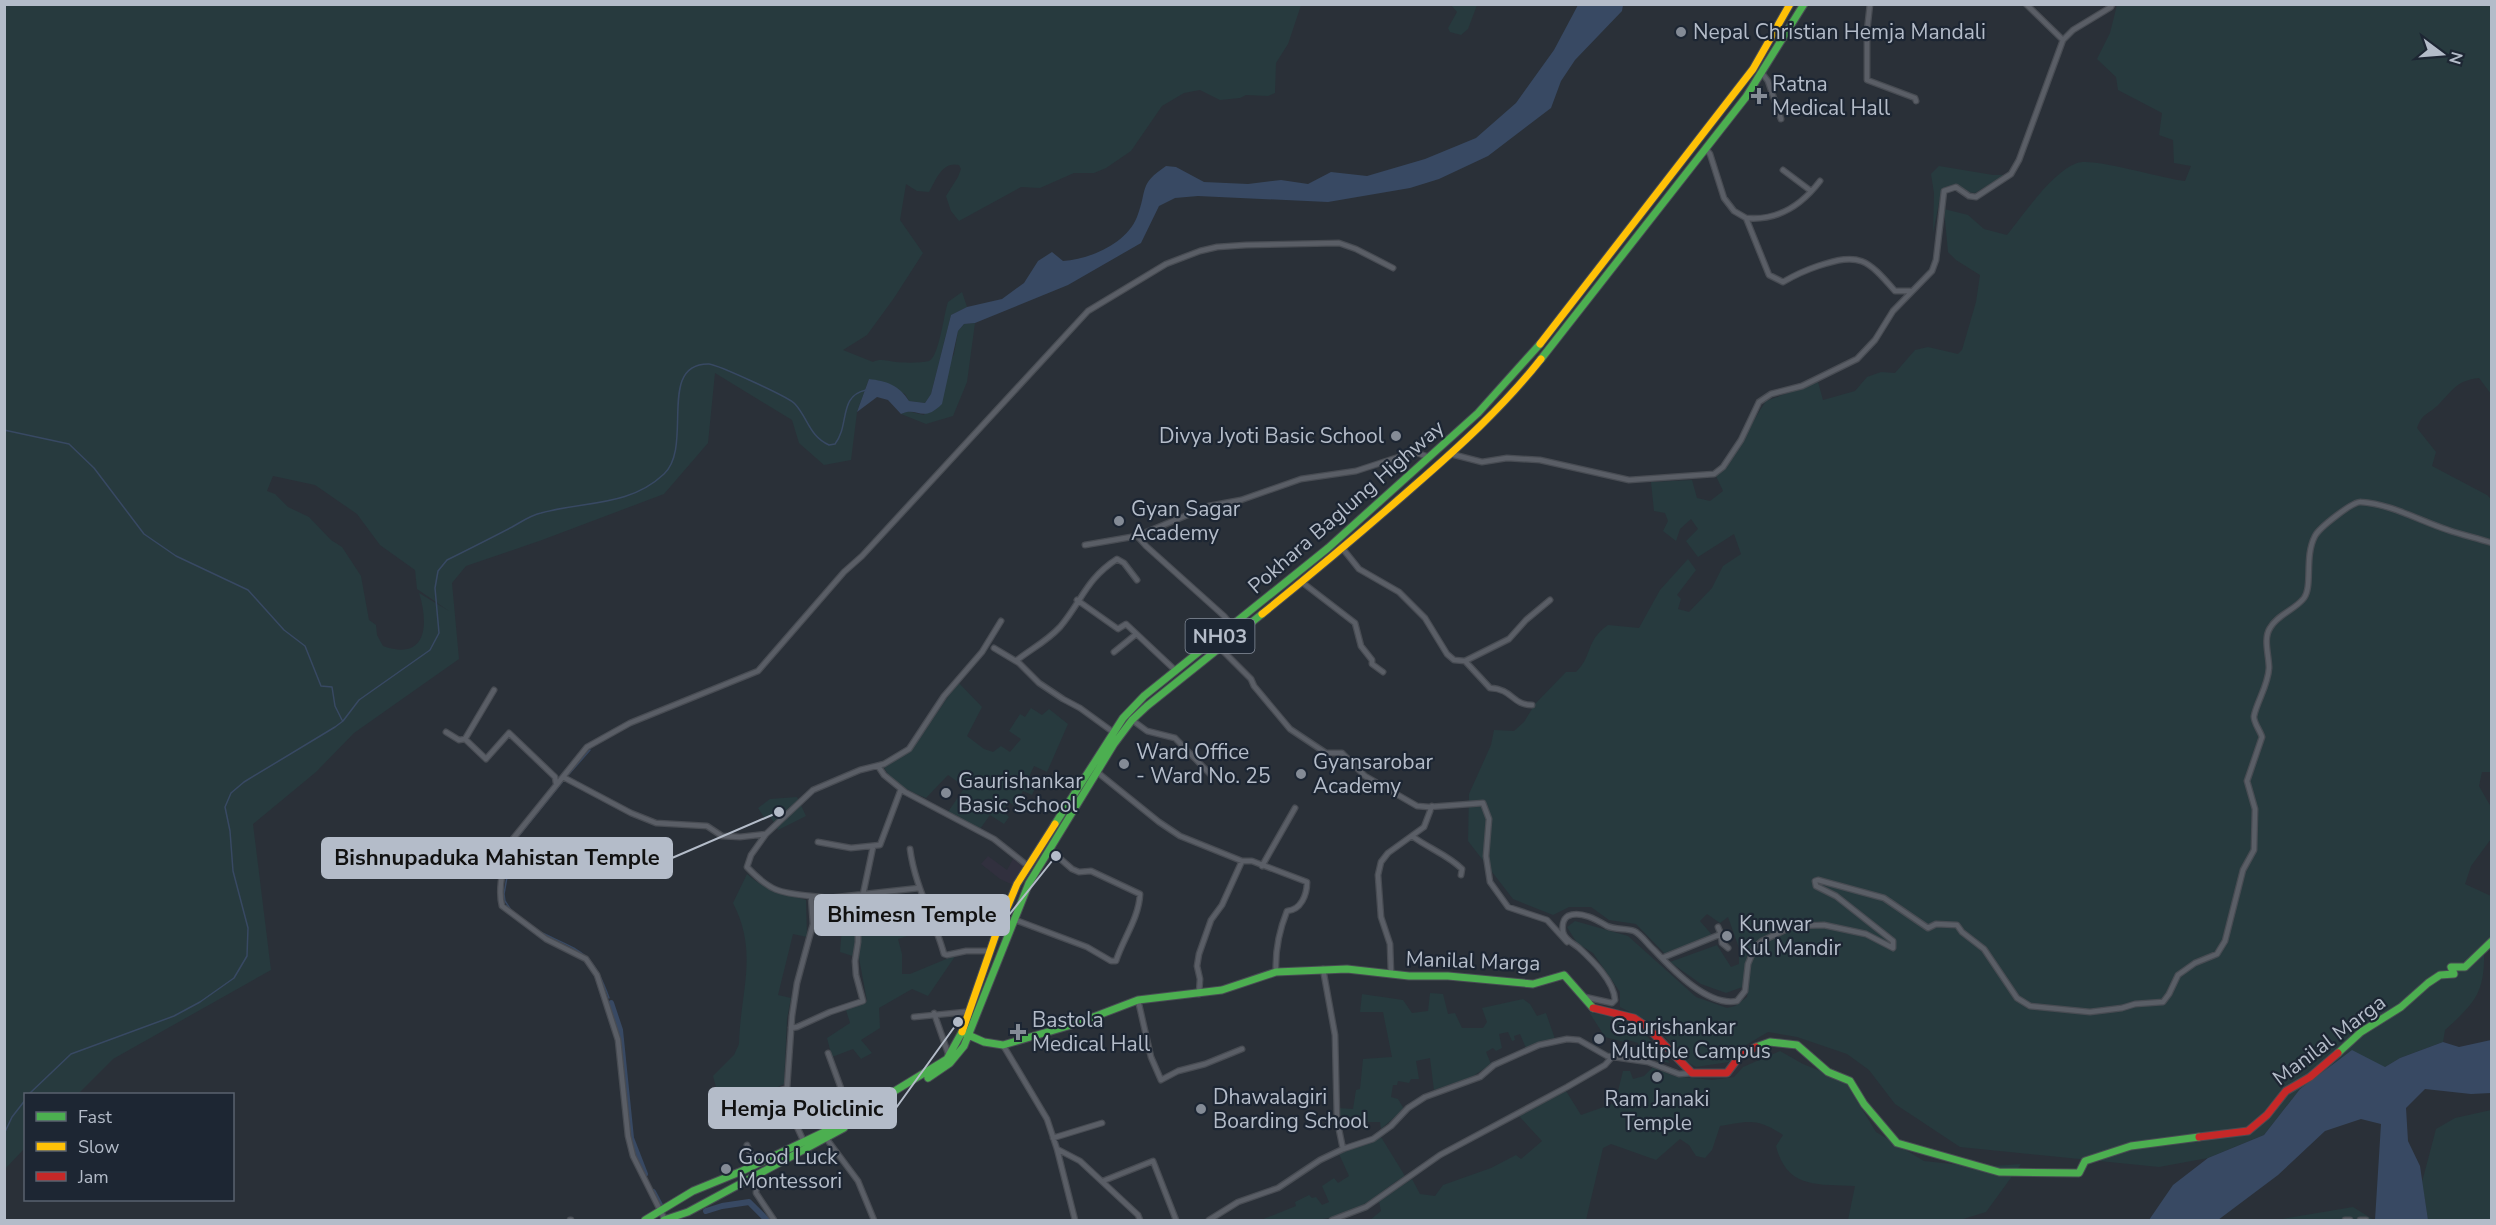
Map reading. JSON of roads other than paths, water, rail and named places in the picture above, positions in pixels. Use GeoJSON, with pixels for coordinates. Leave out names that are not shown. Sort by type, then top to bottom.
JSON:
{"type":"FeatureCollection","features":[{"type":"Feature","properties":{"kind":"main road","name":"Pokhara Baglung Highway"},"geometry":{"type":"LineString","coordinates":[[973,1016],[990,951],[1020,879],[1113,732],[1135,705],[1328,548],[1478,414],[1555,328],[1754,69],[1790,4]]}},
{"type":"Feature","properties":{"kind":"main road","name":"Pokhara Baglung Highway"},"geometry":{"type":"LineString","coordinates":[[645,1221],[693,1191],[826,1138],[946,1067],[960,1053],[965,1034],[1029,883],[1118,737],[1132,720],[1343,549],[1498,410],[1541,361],[1706,149],[1762,74],[1804,4]]}},
{"type":"Feature","properties":{"kind":"main road"},"geometry":{"type":"LineString","coordinates":[[1327,562],[1328,548]]}},
{"type":"Feature","properties":{"kind":"main road"},"geometry":{"type":"LineString","coordinates":[[1020,879],[1029,883]]}},
{"type":"Feature","properties":{"kind":"main road","name":"Manilal Marga"},"geometry":{"type":"LineString","coordinates":[[965,1034],[984,1042],[1003,1045],[1075,1024],[1138,1000],[1199,994],[1234,987],[1276,972],[1347,969],[1533,984],[1564,975],[1592,1008],[1634,1018],[1646,1026],[1692,1073],[1728,1073],[1746,1051],[1770,1042],[1797,1045],[1828,1072],[1850,1081],[1864,1104],[1897,1143],[2000,1172],[2079,1173],[2085,1161],[2131,1146],[2248,1131],[2267,1115],[2286,1091],[2310,1077],[2361,1032],[2401,1007],[2440,975],[2454,975],[2451,967],[2465,967],[2492,941]]}},
{"type":"Feature","properties":{"kind":"main road","name":"Pokhara Baglung Highway"},"geometry":{"type":"LineString","coordinates":[[664,1220],[682,1215],[757,1175],[859,1113],[949,1057],[965,1034]]}},
{"type":"Feature","properties":{"kind":"street"},"geometry":{"type":"LineString","coordinates":[[1870,4],[1866,41],[1867,80],[1916,98],[1916,101]]}},
{"type":"Feature","properties":{"kind":"street"},"geometry":{"type":"LineString","coordinates":[[2026,4],[2062,40]]}},
{"type":"Feature","properties":{"kind":"street"},"geometry":{"type":"LineString","coordinates":[[1451,454],[1482,462],[1507,458],[1540,460],[1629,480],[1714,474],[1723,467],[1741,440],[1759,402],[1771,394],[1802,386],[1857,359],[1875,340],[1893,312],[1932,271],[1936,260],[1944,191],[1956,187],[1969,196],[1976,196],[2011,174],[2019,160],[2062,40],[2073,30],[2111,7],[2112,4]]}},
{"type":"Feature","properties":{"kind":"street"},"geometry":{"type":"LineString","coordinates":[[1762,74],[1768,81],[1782,119]]}},
{"type":"Feature","properties":{"kind":"street"},"geometry":{"type":"LineString","coordinates":[[1706,149],[1710,154],[1727,205],[1746,218],[1761,219],[1779,215],[1811,191],[1820,181]]}},
{"type":"Feature","properties":{"kind":"street"},"geometry":{"type":"LineString","coordinates":[[1783,170],[1811,191]]}},
{"type":"Feature","properties":{"kind":"street"},"geometry":{"type":"LineString","coordinates":[[1746,218],[1766,271],[1769,275],[1784,282],[1801,272],[1832,260],[1848,258],[1867,263],[1895,291],[1911,291]]}},
{"type":"Feature","properties":{"kind":"street"},"geometry":{"type":"LineString","coordinates":[[664,1220],[633,1156],[628,1136],[618,1040],[597,975],[586,959],[542,938],[502,906],[502,883],[507,853],[512,840],[582,752],[616,730],[758,671],[844,572],[987,422],[1066,333],[1088,311],[1123,288],[1182,257],[1217,247],[1339,243],[1393,268]]}},
{"type":"Feature","properties":{"kind":"street"},"geometry":{"type":"LineString","coordinates":[[1085,545],[1096,541],[1137,536],[1209,507],[1241,500],[1301,479],[1356,471],[1414,452],[1430,458]]}},
{"type":"Feature","properties":{"kind":"street"},"geometry":{"type":"LineString","coordinates":[[1579,995],[1612,1003],[1615,1000],[1610,984],[1562,930],[1563,922],[1567,917],[1574,915],[1636,932],[1688,982],[1714,999],[1730,1002],[1737,1001],[1745,991],[1748,964],[1755,947],[1762,941],[1793,926],[1835,927],[1866,934],[1893,948],[1893,941],[1836,896],[1814,884],[1818,880],[1823,880],[1853,891],[1884,898],[1928,928],[1936,924],[1958,925],[1962,932],[1984,949],[2017,998],[2030,1006],[2090,1012],[2135,1004],[2163,1002],[2178,975],[2195,963],[2217,954],[2225,941],[2243,870],[2254,850],[2255,809],[2247,781],[2262,737],[2254,721],[2254,714],[2261,701],[2269,670],[2266,636],[2276,620],[2304,598],[2308,583],[2307,562],[2316,535],[2343,513],[2349,505],[2360,501],[2492,543]]}},
{"type":"Feature","properties":{"kind":"street"},"geometry":{"type":"LineString","coordinates":[[1137,536],[1232,626]]}},
{"type":"Feature","properties":{"kind":"street"},"geometry":{"type":"LineString","coordinates":[[1343,549],[1359,569],[1399,592],[1425,618],[1447,654],[1454,660],[1465,661],[1509,639],[1526,620],[1550,600]]}},
{"type":"Feature","properties":{"kind":"street"},"geometry":{"type":"LineString","coordinates":[[1016,662],[1028,650],[1050,637],[1096,575],[1117,560],[1125,563],[1137,580]]}},
{"type":"Feature","properties":{"kind":"street"},"geometry":{"type":"LineString","coordinates":[[1303,583],[1355,623],[1361,646],[1372,660],[1372,664],[1383,672]]}},
{"type":"Feature","properties":{"kind":"street"},"geometry":{"type":"LineString","coordinates":[[1077,600],[1118,630],[1126,624],[1176,671]]}},
{"type":"Feature","properties":{"kind":"street"},"geometry":{"type":"LineString","coordinates":[[919,888],[830,898],[811,896],[775,891],[765,885],[747,867],[754,850],[766,834],[813,790],[860,770],[878,766],[909,749],[944,696],[982,652],[1001,621]]}},
{"type":"Feature","properties":{"kind":"street"},"geometry":{"type":"LineString","coordinates":[[1114,652],[1136,635]]}},
{"type":"Feature","properties":{"kind":"street"},"geometry":{"type":"LineString","coordinates":[[994,648],[1016,662],[1039,683],[1113,732]]}},
{"type":"Feature","properties":{"kind":"street"},"geometry":{"type":"LineString","coordinates":[[1220,648],[1251,679],[1254,687],[1290,729],[1326,753],[1342,753],[1365,776],[1399,796],[1417,806],[1484,803],[1489,819],[1486,856],[1490,882],[1509,907],[1547,920],[1563,938],[1578,947]]}},
{"type":"Feature","properties":{"kind":"street"},"geometry":{"type":"LineString","coordinates":[[1465,661],[1490,688],[1502,688],[1522,704],[1532,705]]}},
{"type":"Feature","properties":{"kind":"street"},"geometry":{"type":"LineString","coordinates":[[446,732],[459,740],[465,739],[494,690]]}},
{"type":"Feature","properties":{"kind":"street"},"geometry":{"type":"LineString","coordinates":[[1132,720],[1147,731],[1175,738],[1212,776]]}},
{"type":"Feature","properties":{"kind":"street"},"geometry":{"type":"LineString","coordinates":[[465,739],[486,759],[509,733],[555,777],[556,783]]}},
{"type":"Feature","properties":{"kind":"street"},"geometry":{"type":"LineString","coordinates":[[878,766],[884,775],[901,789],[994,839],[1028,866]]}},
{"type":"Feature","properties":{"kind":"street"},"geometry":{"type":"LineString","coordinates":[[1096,772],[1180,836],[1242,861],[1252,861],[1304,880],[1308,885],[1299,908],[1287,911],[1282,923],[1276,952],[1276,972]]}},
{"type":"Feature","properties":{"kind":"street"},"geometry":{"type":"LineString","coordinates":[[563,777],[631,813],[656,823],[707,826],[722,836],[740,837],[766,834]]}},
{"type":"Feature","properties":{"kind":"street"},"geometry":{"type":"LineString","coordinates":[[818,842],[844,847],[880,845],[901,789]]}},
{"type":"Feature","properties":{"kind":"street"},"geometry":{"type":"LineString","coordinates":[[1391,973],[1390,944],[1382,916],[1378,874],[1384,857],[1424,827],[1432,806]]}},
{"type":"Feature","properties":{"kind":"street"},"geometry":{"type":"LineString","coordinates":[[1262,866],[1295,808]]}},
{"type":"Feature","properties":{"kind":"street"},"geometry":{"type":"LineString","coordinates":[[1412,836],[1456,864],[1462,869],[1461,875]]}},
{"type":"Feature","properties":{"kind":"street"},"geometry":{"type":"LineString","coordinates":[[791,1028],[797,1028],[830,1012],[863,1001],[855,961],[858,942],[858,904],[863,894],[873,847]]}},
{"type":"Feature","properties":{"kind":"street"},"geometry":{"type":"LineString","coordinates":[[910,849],[919,888],[944,954],[990,951]]}},
{"type":"Feature","properties":{"kind":"street"},"geometry":{"type":"LineString","coordinates":[[1013,919],[1087,947],[1111,961],[1116,961],[1120,947],[1139,908],[1140,894],[1091,871],[1079,872],[1072,869],[1049,849]]}},
{"type":"Feature","properties":{"kind":"street"},"geometry":{"type":"LineString","coordinates":[[1199,994],[1200,980],[1197,966],[1199,954],[1210,920],[1222,905],[1242,861]]}},
{"type":"Feature","properties":{"kind":"street"},"geometry":{"type":"LineString","coordinates":[[806,1145],[792,1116],[787,1088],[797,983],[813,924],[811,896]]}},
{"type":"Feature","properties":{"kind":"street"},"geometry":{"type":"LineString","coordinates":[[1718,927],[1722,943],[1728,948]]}},
{"type":"Feature","properties":{"kind":"street"},"geometry":{"type":"LineString","coordinates":[[1662,958],[1721,934]]}},
{"type":"Feature","properties":{"kind":"street"},"geometry":{"type":"LineString","coordinates":[[1323,969],[1335,1035],[1337,1120],[1343,1149]]}},
{"type":"Feature","properties":{"kind":"street"},"geometry":{"type":"LineString","coordinates":[[1138,1000],[1151,1057],[1161,1080],[1178,1071],[1205,1064],[1242,1049]]}},
{"type":"Feature","properties":{"kind":"street"},"geometry":{"type":"LineString","coordinates":[[914,1017],[934,1013],[965,1012],[973,1016]]}},
{"type":"Feature","properties":{"kind":"street"},"geometry":{"type":"LineString","coordinates":[[934,1013],[949,1057]]}},
{"type":"Feature","properties":{"kind":"street"},"geometry":{"type":"LineString","coordinates":[[1209,1221],[1238,1202],[1278,1188],[1320,1160],[1373,1139],[1425,1096],[1480,1077],[1494,1065],[1539,1045],[1567,1039],[1579,1040],[1595,1050],[1612,1056],[1648,1062],[1679,1074],[1692,1073]]}},
{"type":"Feature","properties":{"kind":"street"},"geometry":{"type":"LineString","coordinates":[[1003,1045],[1037,1100],[1053,1138],[1075,1221]]}},
{"type":"Feature","properties":{"kind":"street"},"geometry":{"type":"LineString","coordinates":[[828,1053],[842,1091],[859,1113]]}},
{"type":"Feature","properties":{"kind":"street"},"geometry":{"type":"LineString","coordinates":[[1332,1221],[1366,1207],[1440,1155],[1567,1088],[1605,1065],[1612,1056]]}},
{"type":"Feature","properties":{"kind":"street"},"geometry":{"type":"LineString","coordinates":[[761,1097],[787,1088]]}},
{"type":"Feature","properties":{"kind":"street"},"geometry":{"type":"LineString","coordinates":[[1053,1138],[1102,1123]]}},
{"type":"Feature","properties":{"kind":"street"},"geometry":{"type":"LineString","coordinates":[[826,1138],[858,1181],[874,1221]]}},
{"type":"Feature","properties":{"kind":"street"},"geometry":{"type":"LineString","coordinates":[[747,1145],[755,1165]]}},
{"type":"Feature","properties":{"kind":"street"},"geometry":{"type":"LineString","coordinates":[[1057,1149],[1080,1161],[1138,1215],[1140,1221]]}},
{"type":"Feature","properties":{"kind":"street"},"geometry":{"type":"LineString","coordinates":[[1103,1181],[1153,1161],[1176,1221]]}},
{"type":"Feature","properties":{"kind":"street"},"geometry":{"type":"LineString","coordinates":[[757,1175],[756,1193],[774,1221]]}},
{"type":"Feature","properties":{"kind":"street"},"geometry":{"type":"LineString","coordinates":[[2345,1221],[2350,1221]]}},
{"type":"Feature","properties":{"kind":"street"},"geometry":{"type":"LineString","coordinates":[[2360,1221],[2366,1221]]}},
{"type":"Feature","properties":{"kind":"water"},"geometry":{"type":"Polygon","coordinates":[[[1578,5],[1623,5],[1622,11],[1575,60],[1561,81],[1551,108],[1488,156],[1439,179],[1410,188],[1328,202],[1198,196],[1175,198],[1159,206],[1141,243],[1068,285],[975,323],[964,324],[958,331],[942,404],[935,410],[925,414],[907,412],[901,414],[888,400],[877,397],[857,412],[869,379],[892,385],[909,401],[925,403],[931,394],[951,315],[967,307],[1002,299],[1024,283],[1038,261],[1052,252],[1063,261],[1073,260],[1095,253],[1116,242],[1132,227],[1147,183],[1166,166],[1176,167],[1204,182],[1248,184],[1281,180],[1308,184],[1331,172],[1367,176],[1425,159],[1476,138],[1516,103],[1554,50],[1578,5]]]}},
{"type":"Feature","properties":{"kind":"water"},"geometry":{"type":"Polygon","coordinates":[[[2491,1040],[2491,1093],[2471,1094],[2425,1089],[2406,1108],[2408,1141],[2420,1166],[2428,1220],[2375,1220],[2381,1124],[2361,1119],[2325,1131],[2278,1175],[2218,1220],[2149,1220],[2173,1185],[2208,1158],[2264,1135],[2300,1089],[2352,1050],[2385,1067],[2400,1058],[2443,1042],[2459,1047],[2491,1040]]]}},
{"type":"Feature","properties":{"kind":"waterway"},"geometry":{"type":"LineString","coordinates":[[30,1093],[71,1054],[174,1016],[200,1002],[234,978],[247,956],[248,928],[233,871],[230,831],[225,807],[231,793],[244,782],[335,727],[343,721],[359,700],[430,650],[439,633],[435,588],[438,571],[447,560],[534,515],[621,498],[650,485],[664,474],[672,461],[676,445],[679,391],[684,377],[693,367],[709,364],[715,366],[790,400],[799,409],[817,437],[829,445],[835,444],[839,436],[851,398],[866,390]]}},
{"type":"Feature","properties":{"kind":"waterway"},"geometry":{"type":"LineString","coordinates":[[4,430],[69,444],[94,468],[144,534],[176,556],[248,590],[284,630],[305,646],[321,686],[332,687],[335,706],[342,720]]}},
{"type":"Feature","properties":{"kind":"waterway"},"geometry":{"type":"LineString","coordinates":[[569,774],[590,750]]}},
{"type":"Feature","properties":{"kind":"waterway"},"geometry":{"type":"LineString","coordinates":[[511,910],[505,901],[504,894],[513,843],[563,781]]}},
{"type":"Feature","properties":{"kind":"waterway"},"geometry":{"type":"LineString","coordinates":[[538,931],[583,954],[597,970],[609,998]]}},
{"type":"Feature","properties":{"kind":"waterway"},"geometry":{"type":"LineString","coordinates":[[611,1003],[620,1030],[631,1138],[645,1174]]}},
{"type":"Feature","properties":{"kind":"waterway"},"geometry":{"type":"LineString","coordinates":[[4,1134],[12,1117],[24,1102]]}},
{"type":"Feature","properties":{"kind":"waterway"},"geometry":{"type":"LineString","coordinates":[[653,1192],[662,1209]]}},
{"type":"Feature","properties":{"kind":"waterway"},"geometry":{"type":"LineString","coordinates":[[706,1211],[749,1202],[767,1220]]}},
{"type":"Feature","properties":{"kind":"place","name":"Nepal Christian Hemja Mandali"},"geometry":{"type":"Point","coordinates":[1681,32]}},
{"type":"Feature","properties":{"kind":"place","name":"Ratna Medical Hall"},"geometry":{"type":"Point","coordinates":[1759,96]}},
{"type":"Feature","properties":{"kind":"place","name":"Divya Jyoti Basic School"},"geometry":{"type":"Point","coordinates":[1396,436]}},
{"type":"Feature","properties":{"kind":"place","name":"Gyan Sagar Academy"},"geometry":{"type":"Point","coordinates":[1119,521]}},
{"type":"Feature","properties":{"kind":"place","name":"Ward Office - Ward No. 25"},"geometry":{"type":"Point","coordinates":[1124,764]}},
{"type":"Feature","properties":{"kind":"place","name":"Gyansarobar Academy"},"geometry":{"type":"Point","coordinates":[1301,774]}},
{"type":"Feature","properties":{"kind":"place","name":"Gaurishankar Basic School"},"geometry":{"type":"Point","coordinates":[946,793]}},
{"type":"Feature","properties":{"kind":"place","name":"Bishnupaduka Mahistan Temple"},"geometry":{"type":"Point","coordinates":[779,812]}},
{"type":"Feature","properties":{"kind":"place","name":"Bhimesn Temple"},"geometry":{"type":"Point","coordinates":[1056,856]}},
{"type":"Feature","properties":{"kind":"place","name":"Kunwar Kul Mandir"},"geometry":{"type":"Point","coordinates":[1727,936]}},
{"type":"Feature","properties":{"kind":"place","name":"Hemja Policlinic"},"geometry":{"type":"Point","coordinates":[958,1022]}},
{"type":"Feature","properties":{"kind":"place","name":"Bastola Medical Hall"},"geometry":{"type":"Point","coordinates":[1018,1032]}},
{"type":"Feature","properties":{"kind":"place","name":"Gaurishankar Multiple Campus"},"geometry":{"type":"Point","coordinates":[1599,1039]}},
{"type":"Feature","properties":{"kind":"place","name":"Ram Janaki Temple"},"geometry":{"type":"Point","coordinates":[1657,1077]}},
{"type":"Feature","properties":{"kind":"place","name":"Dhawalagiri Boarding School"},"geometry":{"type":"Point","coordinates":[1201,1109]}},
{"type":"Feature","properties":{"kind":"place","name":"Good Luck Montessori"},"geometry":{"type":"Point","coordinates":[726,1169]}}]}
